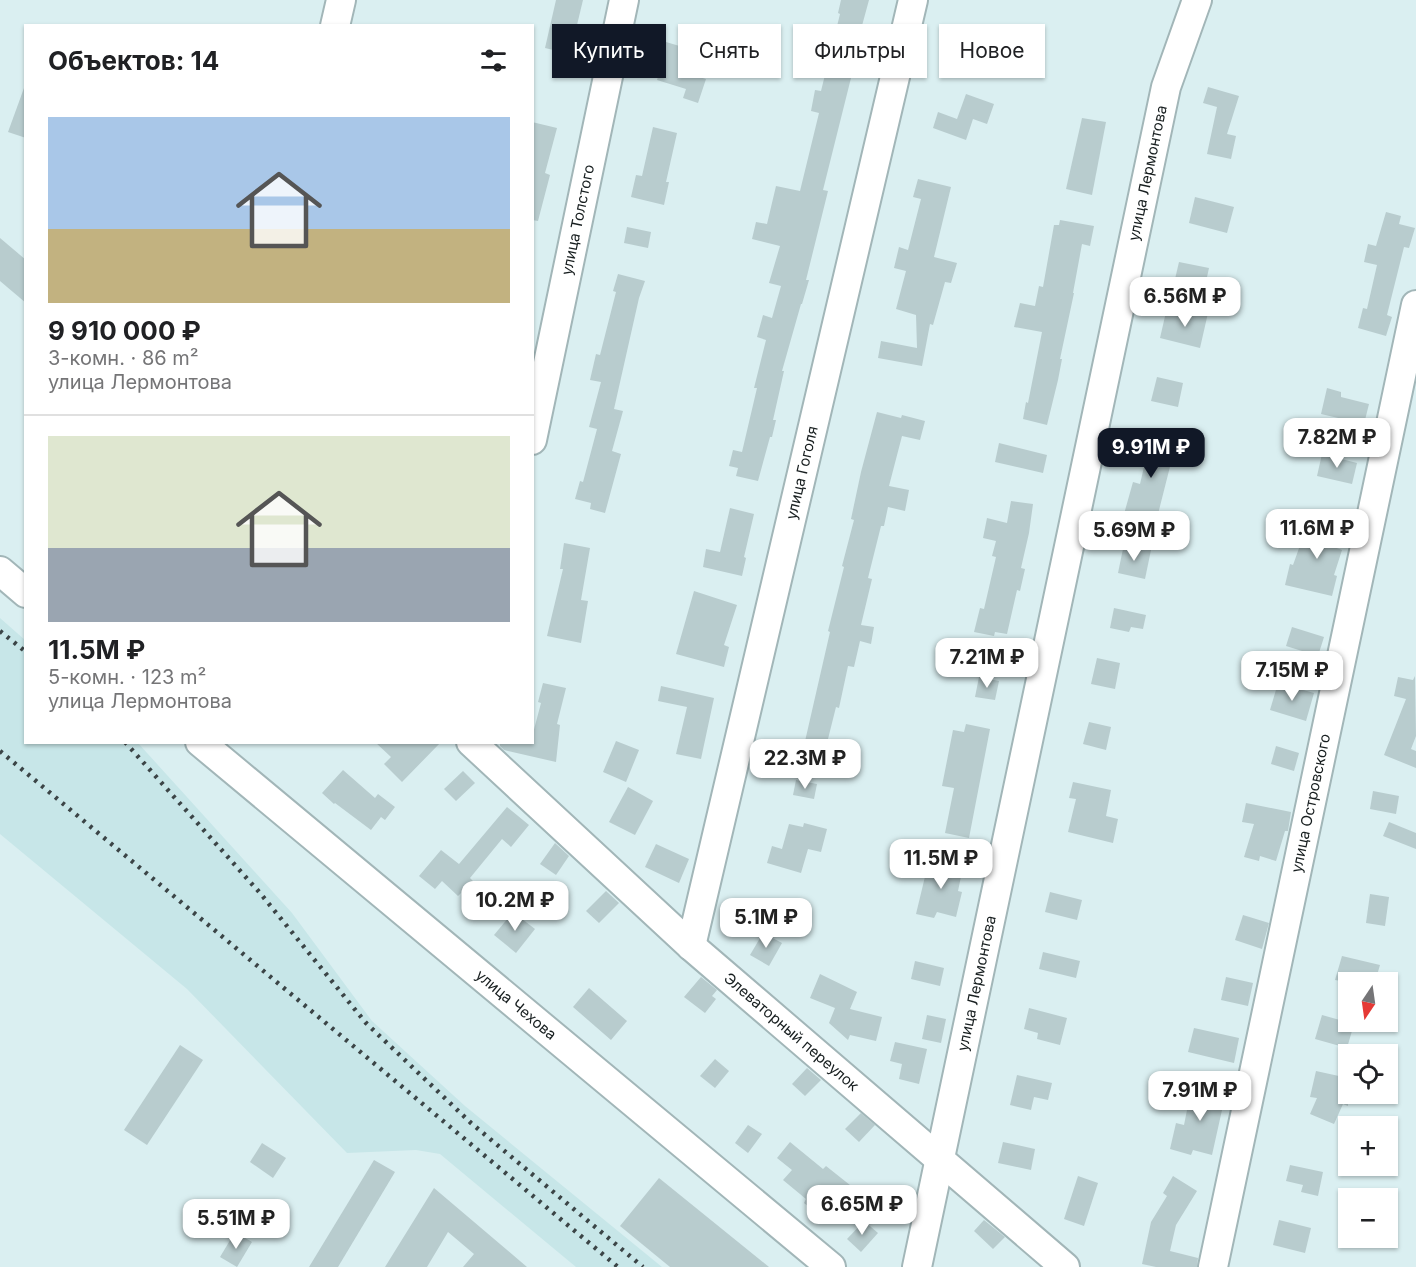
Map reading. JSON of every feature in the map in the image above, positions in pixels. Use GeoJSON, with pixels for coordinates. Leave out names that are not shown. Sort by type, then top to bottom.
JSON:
{"type":"FeatureCollection","features":[{"type":"Feature","properties":{"kind":"street"},"geometry":{"type":"LineString","coordinates":[[335,24],[341,0]]}},
{"type":"Feature","properties":{"kind":"street","name":"улица Толстого"},"geometry":{"type":"LineString","coordinates":[[534,430],[624,0]]}},
{"type":"Feature","properties":{"kind":"street","name":"улица Гоголя"},"geometry":{"type":"LineString","coordinates":[[691,946],[913,0]]}},
{"type":"Feature","properties":{"kind":"street","name":"улица Лермонтова"},"geometry":{"type":"LineString","coordinates":[[917,1267],[1166,87],[1197,0]]}},
{"type":"Feature","properties":{"kind":"street","name":"улица Островского"},"geometry":{"type":"LineString","coordinates":[[1213,1267],[1416,305]]}},
{"type":"Feature","properties":{"kind":"street"},"geometry":{"type":"LineString","coordinates":[[0,571],[24,591]]}},
{"type":"Feature","properties":{"kind":"street","name":"улица Чехова"},"geometry":{"type":"LineString","coordinates":[[202,744],[831,1267]]}},
{"type":"Feature","properties":{"kind":"street","name":"Элеваторный переулок"},"geometry":{"type":"LineString","coordinates":[[473,744],[691,946],[1065,1267]]}},
{"type":"Feature","properties":{"kind":"shaded area"},"geometry":{"type":"Polygon","coordinates":[[[0,618],[24,639],[24,744],[139,744],[292,913],[372,1021],[465,1106],[662,1267],[576,1267],[440,1154],[416,1150],[347,1153],[187,989],[0,834],[0,618]]]}},
{"type":"Feature","properties":{"kind":"building"},"geometry":{"type":"Polygon","coordinates":[[[556,0],[583,0],[577,24],[552,24],[552,50],[545,48],[556,0]]]}},
{"type":"Feature","properties":{"kind":"building"},"geometry":{"type":"Polygon","coordinates":[[[841,0],[869,0],[862,24],[838,24],[840,14],[838,13],[841,0]]]}},
{"type":"Feature","properties":{"kind":"building"},"geometry":{"type":"Polygon","coordinates":[[[666,42],[678,46],[678,78],[706,79],[698,103],[683,98],[686,89],[657,80],[658,78],[666,78],[666,42]]]}},
{"type":"Feature","properties":{"kind":"building"},"geometry":{"type":"Polygon","coordinates":[[[824,78],[851,78],[823,190],[828,191],[806,280],[809,280],[782,371],[784,371],[773,420],[776,420],[758,481],[736,476],[738,468],[729,466],[733,450],[742,452],[757,388],[754,388],[766,340],[757,337],[763,315],[772,318],[781,286],[769,283],[780,246],[752,239],[756,222],[767,224],[776,186],[800,191],[819,113],[811,111],[815,90],[821,91],[824,78]]]}},
{"type":"Feature","properties":{"kind":"building"},"geometry":{"type":"Polygon","coordinates":[[[1208,87],[1239,96],[1227,134],[1236,136],[1231,159],[1207,154],[1217,107],[1203,103],[1208,87]]]}},
{"type":"Feature","properties":{"kind":"building"},"geometry":{"type":"Polygon","coordinates":[[[24,88],[24,137],[8,132],[24,88]]]}},
{"type":"Feature","properties":{"kind":"building"},"geometry":{"type":"Polygon","coordinates":[[[966,94],[994,104],[987,124],[973,119],[966,140],[933,128],[938,112],[957,119],[966,94]]]}},
{"type":"Feature","properties":{"kind":"building"},"geometry":{"type":"Polygon","coordinates":[[[1082,118],[1106,122],[1092,195],[1066,189],[1082,118]]]}},
{"type":"Feature","properties":{"kind":"building"},"geometry":{"type":"Polygon","coordinates":[[[534,122],[557,128],[545,173],[550,175],[538,221],[534,220],[534,122]]]}},
{"type":"Feature","properties":{"kind":"building"},"geometry":{"type":"Polygon","coordinates":[[[653,127],[677,133],[666,182],[669,182],[664,205],[631,197],[636,175],[642,176],[653,127]]]}},
{"type":"Feature","properties":{"kind":"building"},"geometry":{"type":"Polygon","coordinates":[[[918,179],[951,187],[934,257],[957,263],[951,283],[945,282],[933,325],[930,324],[922,366],[878,358],[881,341],[917,348],[916,315],[896,309],[906,271],[894,268],[899,247],[908,250],[921,199],[913,197],[918,179]]]}},
{"type":"Feature","properties":{"kind":"building"},"geometry":{"type":"Polygon","coordinates":[[[1195,197],[1234,207],[1227,233],[1189,223],[1195,197]]]}},
{"type":"Feature","properties":{"kind":"building"},"geometry":{"type":"Polygon","coordinates":[[[1386,212],[1401,216],[1399,224],[1415,228],[1409,248],[1404,247],[1387,315],[1392,317],[1386,336],[1358,328],[1363,308],[1367,309],[1377,265],[1364,262],[1368,244],[1376,246],[1386,212]]]}},
{"type":"Feature","properties":{"kind":"building"},"geometry":{"type":"Polygon","coordinates":[[[1060,220],[1094,226],[1090,246],[1082,244],[1058,380],[1047,425],[1023,419],[1042,332],[1014,327],[1020,303],[1035,306],[1039,286],[1043,287],[1054,225],[1059,225],[1060,220]]]}},
{"type":"Feature","properties":{"kind":"building"},"geometry":{"type":"Polygon","coordinates":[[[627,227],[651,232],[648,248],[624,243],[627,227]]]}},
{"type":"Feature","properties":{"kind":"building"},"geometry":{"type":"Polygon","coordinates":[[[0,238],[24,258],[24,301],[0,281],[0,238]]]}},
{"type":"Feature","properties":{"kind":"building"},"geometry":{"type":"Polygon","coordinates":[[[1179,262],[1209,268],[1205,286],[1175,279],[1179,262]]]}},
{"type":"Feature","properties":{"kind":"building"},"geometry":{"type":"Polygon","coordinates":[[[618,274],[645,281],[639,298],[614,409],[623,411],[612,451],[621,454],[605,513],[590,509],[591,503],[575,499],[580,481],[583,482],[597,429],[589,427],[601,382],[590,380],[596,354],[600,355],[616,292],[613,291],[618,274]]]}},
{"type":"Feature","properties":{"kind":"building"},"geometry":{"type":"Polygon","coordinates":[[[1190,309],[1208,313],[1200,348],[1160,338],[1166,312],[1188,317],[1190,309]]]}},
{"type":"Feature","properties":{"kind":"building"},"geometry":{"type":"Polygon","coordinates":[[[1157,377],[1183,383],[1178,407],[1151,401],[1157,377]]]}},
{"type":"Feature","properties":{"kind":"building"},"geometry":{"type":"Polygon","coordinates":[[[1327,388],[1341,392],[1341,397],[1369,404],[1364,424],[1321,414],[1327,388]]]}},
{"type":"Feature","properties":{"kind":"building"},"geometry":{"type":"Polygon","coordinates":[[[877,412],[925,421],[920,440],[902,436],[889,486],[909,490],[905,511],[888,507],[884,526],[881,526],[868,578],[872,579],[861,625],[874,627],[871,644],[860,641],[854,667],[848,666],[839,708],[836,707],[824,755],[803,750],[854,520],[851,519],[861,472],[877,412]]]}},
{"type":"Feature","properties":{"kind":"building"},"geometry":{"type":"Polygon","coordinates":[[[1144,434],[1176,443],[1156,522],[1124,514],[1133,482],[1140,484],[1147,454],[1138,452],[1144,434]]]}},
{"type":"Feature","properties":{"kind":"building"},"geometry":{"type":"Polygon","coordinates":[[[999,443],[1047,455],[1043,473],[995,462],[999,443]]]}},
{"type":"Feature","properties":{"kind":"building"},"geometry":{"type":"Polygon","coordinates":[[[1322,454],[1357,463],[1352,484],[1317,476],[1322,454]]]}},
{"type":"Feature","properties":{"kind":"building"},"geometry":{"type":"Polygon","coordinates":[[[1011,501],[1033,504],[1021,568],[1025,569],[1020,591],[1017,590],[1007,634],[995,632],[994,636],[974,632],[980,608],[984,609],[996,557],[992,556],[996,541],[983,538],[987,518],[1007,523],[1011,501]]]}},
{"type":"Feature","properties":{"kind":"building"},"geometry":{"type":"Polygon","coordinates":[[[730,508],[754,514],[742,576],[703,567],[706,549],[720,552],[730,508]]]}},
{"type":"Feature","properties":{"kind":"building"},"geometry":{"type":"Polygon","coordinates":[[[1321,517],[1343,527],[1334,547],[1342,550],[1334,575],[1337,576],[1332,596],[1285,585],[1290,564],[1293,565],[1303,537],[1311,539],[1321,517]]]}},
{"type":"Feature","properties":{"kind":"building"},"geometry":{"type":"Polygon","coordinates":[[[564,543],[590,548],[581,600],[588,601],[581,643],[547,636],[563,569],[560,569],[564,543]]]}},
{"type":"Feature","properties":{"kind":"building"},"geometry":{"type":"Polygon","coordinates":[[[1124,544],[1151,550],[1145,579],[1118,573],[1124,544]]]}},
{"type":"Feature","properties":{"kind":"building"},"geometry":{"type":"Polygon","coordinates":[[[694,591],[737,605],[724,645],[729,647],[724,667],[676,654],[694,591]]]}},
{"type":"Feature","properties":{"kind":"building"},"geometry":{"type":"Polygon","coordinates":[[[1114,608],[1146,615],[1143,629],[1131,627],[1129,632],[1110,628],[1114,608]]]}},
{"type":"Feature","properties":{"kind":"building"},"geometry":{"type":"Polygon","coordinates":[[[1292,627],[1324,637],[1318,656],[1286,646],[1292,627]]]}},
{"type":"Feature","properties":{"kind":"building"},"geometry":{"type":"Polygon","coordinates":[[[1097,658],[1120,663],[1115,689],[1091,684],[1097,658]]]}},
{"type":"Feature","properties":{"kind":"building"},"geometry":{"type":"Polygon","coordinates":[[[1415,676],[1416,736],[1411,749],[1416,751],[1416,768],[1384,755],[1406,699],[1394,696],[1398,677],[1413,680],[1415,676]]]}},
{"type":"Feature","properties":{"kind":"building"},"geometry":{"type":"Polygon","coordinates":[[[979,677],[999,681],[995,700],[975,697],[979,677]]]}},
{"type":"Feature","properties":{"kind":"building"},"geometry":{"type":"Polygon","coordinates":[[[543,683],[566,688],[557,724],[560,725],[556,762],[504,750],[500,746],[500,744],[534,744],[534,729],[541,703],[538,702],[543,683]]]}},
{"type":"Feature","properties":{"kind":"building"},"geometry":{"type":"Polygon","coordinates":[[[1278,683],[1314,693],[1306,721],[1270,710],[1278,683]]]}},
{"type":"Feature","properties":{"kind":"building"},"geometry":{"type":"Polygon","coordinates":[[[661,686],[714,698],[701,759],[676,754],[687,707],[658,701],[661,686]]]}},
{"type":"Feature","properties":{"kind":"building"},"geometry":{"type":"Polygon","coordinates":[[[1089,722],[1111,727],[1106,750],[1083,744],[1089,722]]]}},
{"type":"Feature","properties":{"kind":"building"},"geometry":{"type":"Polygon","coordinates":[[[966,724],[990,729],[969,838],[945,833],[954,788],[942,786],[953,730],[964,732],[966,724]]]}},
{"type":"Feature","properties":{"kind":"building"},"geometry":{"type":"Polygon","coordinates":[[[616,741],[639,750],[626,782],[603,772],[616,741]]]}},
{"type":"Feature","properties":{"kind":"building"},"geometry":{"type":"Polygon","coordinates":[[[377,744],[439,744],[402,782],[384,764],[391,757],[377,744]]]}},
{"type":"Feature","properties":{"kind":"building"},"geometry":{"type":"Polygon","coordinates":[[[1276,746],[1299,753],[1294,771],[1271,764],[1276,746]]]}},
{"type":"Feature","properties":{"kind":"building"},"geometry":{"type":"Polygon","coordinates":[[[343,770],[375,798],[378,794],[395,807],[385,820],[381,817],[371,830],[322,793],[343,770]]]}},
{"type":"Feature","properties":{"kind":"building"},"geometry":{"type":"Polygon","coordinates":[[[463,771],[475,783],[456,801],[444,789],[463,771]]]}},
{"type":"Feature","properties":{"kind":"building"},"geometry":{"type":"Polygon","coordinates":[[[796,780],[817,784],[814,799],[793,795],[796,780]]]}},
{"type":"Feature","properties":{"kind":"building"},"geometry":{"type":"Polygon","coordinates":[[[1073,782],[1111,790],[1106,816],[1118,819],[1113,843],[1068,832],[1076,799],[1069,798],[1073,782]]]}},
{"type":"Feature","properties":{"kind":"building"},"geometry":{"type":"Polygon","coordinates":[[[628,787],[653,801],[635,835],[609,822],[628,787]]]}},
{"type":"Feature","properties":{"kind":"building"},"geometry":{"type":"Polygon","coordinates":[[[1373,791],[1399,796],[1396,814],[1370,809],[1373,791]]]}},
{"type":"Feature","properties":{"kind":"building"},"geometry":{"type":"Polygon","coordinates":[[[1246,803],[1291,812],[1288,831],[1285,831],[1276,861],[1260,856],[1259,861],[1244,857],[1254,824],[1242,822],[1246,803]]]}},
{"type":"Feature","properties":{"kind":"building"},"geometry":{"type":"Polygon","coordinates":[[[507,807],[529,825],[511,847],[502,839],[470,878],[473,881],[458,896],[442,881],[435,889],[419,876],[441,850],[459,864],[507,807]]]}},
{"type":"Feature","properties":{"kind":"building"},"geometry":{"type":"Polygon","coordinates":[[[1389,822],[1416,833],[1416,849],[1383,836],[1389,822]]]}},
{"type":"Feature","properties":{"kind":"building"},"geometry":{"type":"Polygon","coordinates":[[[804,823],[827,829],[821,852],[808,849],[801,873],[767,863],[772,846],[782,849],[789,824],[803,827],[804,823]]]}},
{"type":"Feature","properties":{"kind":"building"},"geometry":{"type":"Polygon","coordinates":[[[555,843],[569,856],[556,875],[540,864],[555,843]]]}},
{"type":"Feature","properties":{"kind":"building"},"geometry":{"type":"Polygon","coordinates":[[[656,844],[689,859],[679,883],[645,867],[656,844]]]}},
{"type":"Feature","properties":{"kind":"building"},"geometry":{"type":"Polygon","coordinates":[[[929,860],[963,867],[958,891],[962,892],[956,917],[937,912],[934,918],[916,914],[929,860]]]}},
{"type":"Feature","properties":{"kind":"building"},"geometry":{"type":"Polygon","coordinates":[[[606,891],[619,903],[599,923],[586,911],[606,891]]]}},
{"type":"Feature","properties":{"kind":"building"},"geometry":{"type":"Polygon","coordinates":[[[1050,892],[1082,900],[1077,920],[1045,912],[1050,892]]]}},
{"type":"Feature","properties":{"kind":"building"},"geometry":{"type":"Polygon","coordinates":[[[1370,894],[1389,897],[1385,926],[1366,923],[1370,894]]]}},
{"type":"Feature","properties":{"kind":"building"},"geometry":{"type":"Polygon","coordinates":[[[513,912],[535,929],[516,953],[494,935],[513,912]]]}},
{"type":"Feature","properties":{"kind":"building"},"geometry":{"type":"Polygon","coordinates":[[[1243,915],[1269,923],[1262,949],[1235,940],[1243,915]]]}},
{"type":"Feature","properties":{"kind":"building"},"geometry":{"type":"Polygon","coordinates":[[[763,933],[782,943],[769,966],[750,955],[763,933]]]}},
{"type":"Feature","properties":{"kind":"building"},"geometry":{"type":"Polygon","coordinates":[[[1043,952],[1080,961],[1076,978],[1039,969],[1043,952]]]}},
{"type":"Feature","properties":{"kind":"building"},"geometry":{"type":"Polygon","coordinates":[[[1342,956],[1380,965],[1378,972],[1338,972],[1338,980],[1335,980],[1342,956]]]}},
{"type":"Feature","properties":{"kind":"building"},"geometry":{"type":"Polygon","coordinates":[[[915,961],[944,968],[940,986],[911,979],[915,961]]]}},
{"type":"Feature","properties":{"kind":"building"},"geometry":{"type":"Polygon","coordinates":[[[820,974],[857,992],[850,1009],[882,1017],[876,1041],[850,1035],[848,1040],[829,1023],[835,1008],[810,998],[820,974]]]}},
{"type":"Feature","properties":{"kind":"building"},"geometry":{"type":"Polygon","coordinates":[[[701,977],[717,990],[712,996],[716,999],[705,1013],[684,997],[701,977]]]}},
{"type":"Feature","properties":{"kind":"building"},"geometry":{"type":"Polygon","coordinates":[[[1226,977],[1253,983],[1248,1006],[1221,1000],[1226,977]]]}},
{"type":"Feature","properties":{"kind":"building"},"geometry":{"type":"Polygon","coordinates":[[[589,988],[627,1021],[611,1040],[573,1007],[589,988]]]}},
{"type":"Feature","properties":{"kind":"building"},"geometry":{"type":"Polygon","coordinates":[[[1029,1008],[1067,1018],[1060,1045],[1037,1039],[1038,1033],[1024,1029],[1029,1008]]]}},
{"type":"Feature","properties":{"kind":"building"},"geometry":{"type":"Polygon","coordinates":[[[927,1015],[946,1019],[941,1043],[922,1039],[927,1015]]]}},
{"type":"Feature","properties":{"kind":"building"},"geometry":{"type":"Polygon","coordinates":[[[1322,1015],[1338,1020],[1338,1032],[1352,1032],[1348,1044],[1338,1045],[1315,1039],[1322,1015]]]}},
{"type":"Feature","properties":{"kind":"building"},"geometry":{"type":"Polygon","coordinates":[[[1194,1028],[1239,1038],[1234,1063],[1188,1052],[1194,1028]]]}},
{"type":"Feature","properties":{"kind":"building"},"geometry":{"type":"Polygon","coordinates":[[[895,1042],[927,1049],[919,1084],[899,1079],[902,1064],[890,1061],[895,1042]]]}},
{"type":"Feature","properties":{"kind":"building"},"geometry":{"type":"Polygon","coordinates":[[[180,1045],[203,1060],[147,1145],[124,1130],[180,1045]]]}},
{"type":"Feature","properties":{"kind":"building"},"geometry":{"type":"Polygon","coordinates":[[[715,1059],[729,1071],[715,1088],[700,1076],[715,1059]]]}},
{"type":"Feature","properties":{"kind":"building"},"geometry":{"type":"Polygon","coordinates":[[[807,1068],[821,1080],[805,1096],[792,1084],[807,1068]]]}},
{"type":"Feature","properties":{"kind":"building"},"geometry":{"type":"Polygon","coordinates":[[[1316,1071],[1338,1076],[1338,1104],[1343,1104],[1334,1124],[1310,1114],[1317,1098],[1310,1097],[1316,1071]]]}},
{"type":"Feature","properties":{"kind":"building"},"geometry":{"type":"Polygon","coordinates":[[[1017,1075],[1052,1083],[1048,1100],[1034,1097],[1031,1110],[1010,1105],[1017,1075]]]}},
{"type":"Feature","properties":{"kind":"building"},"geometry":{"type":"Polygon","coordinates":[[[1192,1085],[1226,1092],[1212,1155],[1193,1150],[1191,1155],[1170,1149],[1176,1123],[1184,1125],[1192,1085]]]}},
{"type":"Feature","properties":{"kind":"building"},"geometry":{"type":"Polygon","coordinates":[[[861,1113],[875,1125],[859,1142],[845,1129],[861,1113]]]}},
{"type":"Feature","properties":{"kind":"building"},"geometry":{"type":"Polygon","coordinates":[[[748,1125],[762,1134],[748,1153],[735,1143],[748,1125]]]}},
{"type":"Feature","properties":{"kind":"building"},"geometry":{"type":"Polygon","coordinates":[[[790,1142],[823,1169],[826,1166],[860,1193],[851,1205],[843,1198],[826,1220],[804,1203],[806,1199],[783,1180],[792,1170],[777,1158],[790,1142]]]}},
{"type":"Feature","properties":{"kind":"building"},"geometry":{"type":"Polygon","coordinates":[[[1003,1142],[1035,1149],[1031,1170],[998,1163],[1003,1142]]]}},
{"type":"Feature","properties":{"kind":"building"},"geometry":{"type":"Polygon","coordinates":[[[262,1143],[286,1158],[273,1178],[250,1162],[262,1143]]]}},
{"type":"Feature","properties":{"kind":"building"},"geometry":{"type":"Polygon","coordinates":[[[374,1160],[395,1172],[338,1267],[309,1267],[374,1160]]]}},
{"type":"Feature","properties":{"kind":"building"},"geometry":{"type":"Polygon","coordinates":[[[1290,1165],[1323,1172],[1318,1196],[1301,1192],[1303,1185],[1286,1181],[1290,1165]]]}},
{"type":"Feature","properties":{"kind":"building"},"geometry":{"type":"Polygon","coordinates":[[[1078,1176],[1098,1183],[1084,1226],[1064,1219],[1078,1176]]]}},
{"type":"Feature","properties":{"kind":"building"},"geometry":{"type":"Polygon","coordinates":[[[1173,1176],[1197,1191],[1176,1225],[1170,1251],[1198,1258],[1197,1267],[1156,1267],[1142,1264],[1151,1222],[1167,1196],[1163,1193],[1173,1176]]]}},
{"type":"Feature","properties":{"kind":"building"},"geometry":{"type":"Polygon","coordinates":[[[659,1178],[769,1267],[670,1267],[620,1226],[659,1178]]]}},
{"type":"Feature","properties":{"kind":"building"},"geometry":{"type":"Polygon","coordinates":[[[434,1188],[527,1267],[463,1267],[474,1254],[448,1232],[427,1267],[385,1267],[434,1188]]]}},
{"type":"Feature","properties":{"kind":"building"},"geometry":{"type":"Polygon","coordinates":[[[984,1220],[1005,1237],[993,1249],[974,1231],[984,1220]]]}},
{"type":"Feature","properties":{"kind":"building"},"geometry":{"type":"Polygon","coordinates":[[[1279,1220],[1311,1228],[1305,1253],[1273,1245],[1279,1220]]]}},
{"type":"Feature","properties":{"kind":"building"},"geometry":{"type":"Polygon","coordinates":[[[864,1221],[878,1233],[861,1252],[847,1239],[864,1221]]]}},
{"type":"Feature","properties":{"kind":"building"},"geometry":{"type":"Polygon","coordinates":[[[235,1232],[252,1242],[237,1267],[220,1257],[235,1232]]]}},
{"type":"Feature","properties":{"kind":"railway"},"geometry":{"type":"LineString","coordinates":[[0,631],[24,650]]}},
{"type":"Feature","properties":{"kind":"railway"},"geometry":{"type":"LineString","coordinates":[[127,744],[260,893],[366,1023],[471,1123],[643,1267]]}},
{"type":"Feature","properties":{"kind":"railway"},"geometry":{"type":"LineString","coordinates":[[0,751],[618,1267]]}}]}
